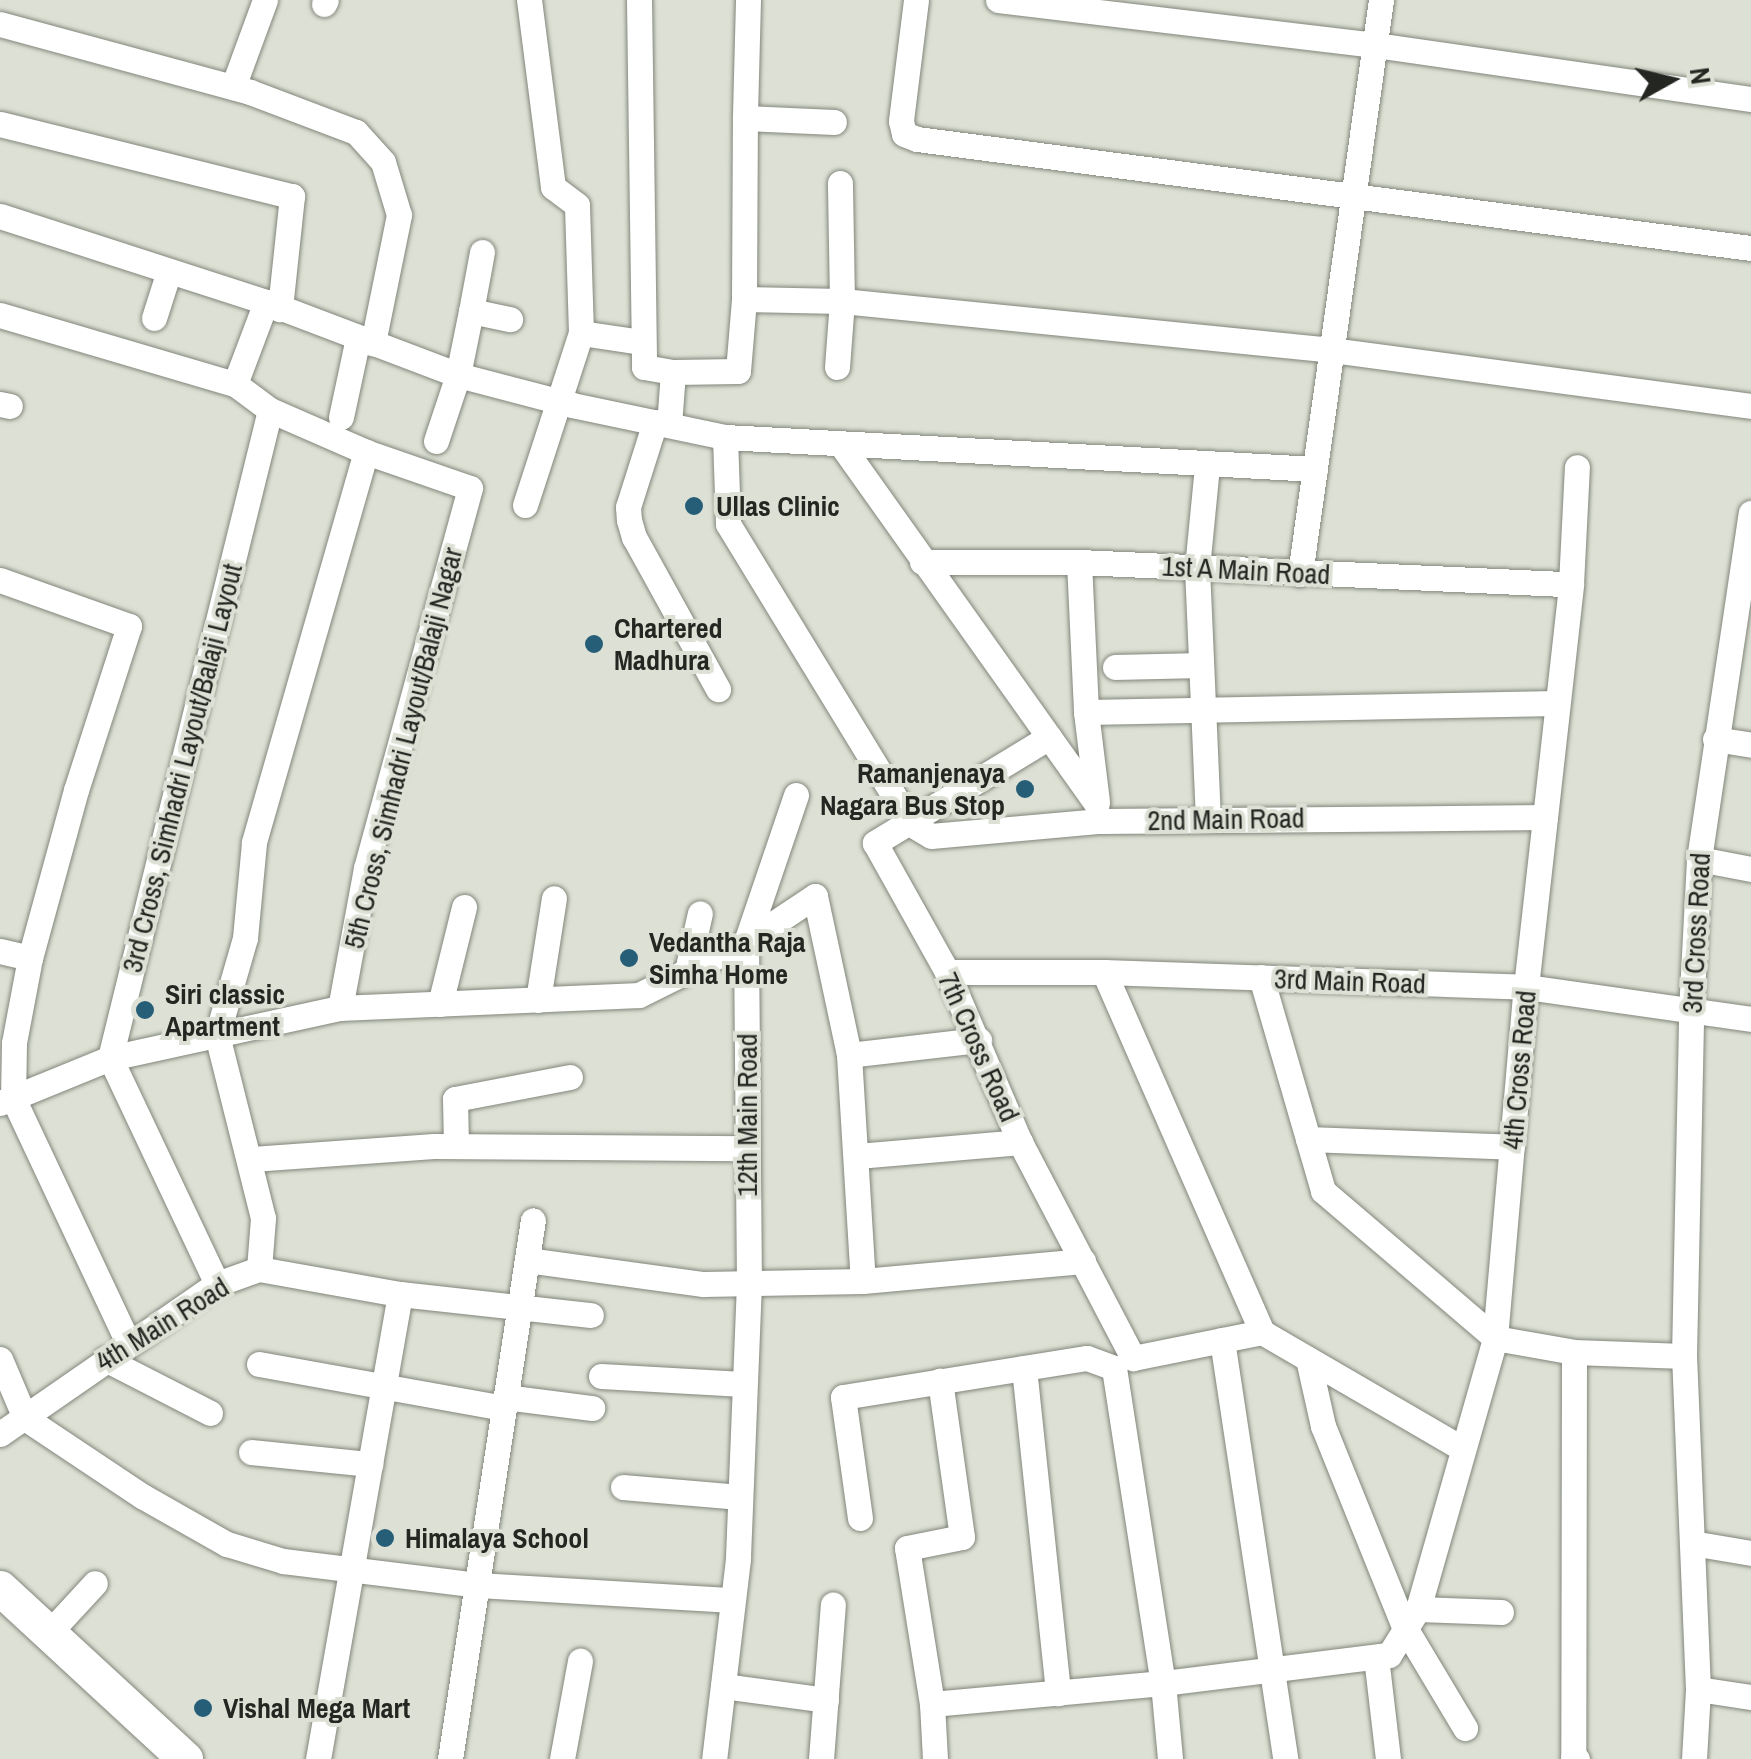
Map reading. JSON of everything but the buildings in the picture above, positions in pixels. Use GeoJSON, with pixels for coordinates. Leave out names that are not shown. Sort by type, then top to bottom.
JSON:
{"type":"FeatureCollection","features":[{"type":"Feature","properties":{"kind":"main road"},"geometry":{"type":"LineString","coordinates":[[0,1588],[185,1759]]}},
{"type":"Feature","properties":{"kind":"street"},"geometry":{"type":"LineString","coordinates":[[233,87],[265,0]]}},
{"type":"Feature","properties":{"kind":"street"},"geometry":{"type":"LineString","coordinates":[[525,505],[580,333],[576,204],[553,187],[529,0]]}},
{"type":"Feature","properties":{"kind":"street"},"geometry":{"type":"LineString","coordinates":[[639,0],[644,367],[673,372],[738,371],[744,299],[748,0]]}},
{"type":"Feature","properties":{"kind":"street"},"geometry":{"type":"LineString","coordinates":[[916,0],[901,120],[904,134],[1751,248]]}},
{"type":"Feature","properties":{"kind":"street"},"geometry":{"type":"LineString","coordinates":[[998,0],[1376,45],[1751,100]]}},
{"type":"Feature","properties":{"kind":"street"},"geometry":{"type":"LineString","coordinates":[[1300,574],[1381,0]]}},
{"type":"Feature","properties":{"kind":"street"},"geometry":{"type":"LineString","coordinates":[[0,24],[233,87],[356,132],[383,162],[400,214],[341,417]]}},
{"type":"Feature","properties":{"kind":"street"},"geometry":{"type":"LineString","coordinates":[[746,118],[834,122]]}},
{"type":"Feature","properties":{"kind":"street"},"geometry":{"type":"LineString","coordinates":[[0,124],[292,196],[273,306],[235,384]]}},
{"type":"Feature","properties":{"kind":"street"},"geometry":{"type":"LineString","coordinates":[[837,368],[842,301],[840,183]]}},
{"type":"Feature","properties":{"kind":"street"},"geometry":{"type":"LineString","coordinates":[[0,216],[273,306],[458,375],[726,437],[1315,469]]}},
{"type":"Feature","properties":{"kind":"street"},"geometry":{"type":"LineString","coordinates":[[436,441],[458,375],[482,252]]}},
{"type":"Feature","properties":{"kind":"street"},"geometry":{"type":"LineString","coordinates":[[154,318],[169,271]]}},
{"type":"Feature","properties":{"kind":"street"},"geometry":{"type":"LineString","coordinates":[[744,299],[842,301],[1332,350],[1751,406]]}},
{"type":"Feature","properties":{"kind":"street"},"geometry":{"type":"LineString","coordinates":[[472,311],[510,319]]}},
{"type":"Feature","properties":{"kind":"street"},"geometry":{"type":"LineString","coordinates":[[0,315],[235,384],[270,410],[366,452],[254,842],[245,938],[217,1035],[252,1159],[263,1218],[259,1269]]}},
{"type":"Feature","properties":{"kind":"street"},"geometry":{"type":"LineString","coordinates":[[580,333],[642,342]]}},
{"type":"Feature","properties":{"kind":"street"},"geometry":{"type":"LineString","coordinates":[[673,372],[662,424],[628,508],[629,520],[634,538],[718,689]]}},
{"type":"Feature","properties":{"kind":"street","name":"3rd Cross, Simhadri Layout/Balaji Layout"},"geometry":{"type":"LineString","coordinates":[[110,1058],[270,410]]}},
{"type":"Feature","properties":{"kind":"street"},"geometry":{"type":"LineString","coordinates":[[726,437],[728,524],[912,824],[1049,737]]}},
{"type":"Feature","properties":{"kind":"street"},"geometry":{"type":"LineString","coordinates":[[840,443],[1049,737],[1098,813]]}},
{"type":"Feature","properties":{"kind":"street","name":"5th Cross, Simhadri Layout/Balaji Nagar"},"geometry":{"type":"LineString","coordinates":[[340,1008],[366,868],[470,488],[366,452]]}},
{"type":"Feature","properties":{"kind":"street"},"geometry":{"type":"LineString","coordinates":[[1207,466],[1197,568],[1208,818]]}},
{"type":"Feature","properties":{"kind":"street","name":"4th Cross Road"},"geometry":{"type":"LineString","coordinates":[[1382,1656],[1411,1618],[1495,1338],[1526,988],[1570,584],[1577,467]]}},
{"type":"Feature","properties":{"kind":"street","name":"3rd Cross Road"},"geometry":{"type":"LineString","coordinates":[[1694,1759],[1698,1688],[1684,1356],[1691,1012],[1700,859],[1715,739],[1740,657],[1751,513]]}},
{"type":"Feature","properties":{"kind":"street","name":"1st A Main Road"},"geometry":{"type":"LineString","coordinates":[[922,562],[1079,562],[1570,584]]}},
{"type":"Feature","properties":{"kind":"street"},"geometry":{"type":"LineString","coordinates":[[1079,562],[1086,712],[1098,813]]}},
{"type":"Feature","properties":{"kind":"street"},"geometry":{"type":"LineString","coordinates":[[0,580],[130,626],[76,790],[30,958],[6,1100],[128,1342]]}},
{"type":"Feature","properties":{"kind":"street"},"geometry":{"type":"LineString","coordinates":[[1115,667],[1201,665]]}},
{"type":"Feature","properties":{"kind":"street"},"geometry":{"type":"LineString","coordinates":[[1086,712],[1557,703]]}},
{"type":"Feature","properties":{"kind":"street"},"geometry":{"type":"LineString","coordinates":[[1715,739],[1751,745]]}},
{"type":"Feature","properties":{"kind":"street","name":"12th Main Road"},"geometry":{"type":"LineString","coordinates":[[714,1759],[733,1600],[749,1284],[746,942],[796,795]]}},
{"type":"Feature","properties":{"kind":"street","name":"2nd Main Road"},"geometry":{"type":"LineString","coordinates":[[912,824],[939,837],[1098,813],[1208,818],[1545,818]]}},
{"type":"Feature","properties":{"kind":"street","name":"7th Cross Road"},"geometry":{"type":"LineString","coordinates":[[912,824],[876,843],[947,972],[1020,1142],[1133,1358],[1223,1349],[1262,1332]]}},
{"type":"Feature","properties":{"kind":"street"},"geometry":{"type":"LineString","coordinates":[[1700,859],[1751,868]]}},
{"type":"Feature","properties":{"kind":"street"},"geometry":{"type":"LineString","coordinates":[[6,1100],[110,1058],[340,1008],[639,995],[746,942],[815,896],[848,1055],[858,1156],[863,1281]]}},
{"type":"Feature","properties":{"kind":"street"},"geometry":{"type":"LineString","coordinates":[[538,1000],[554,898]]}},
{"type":"Feature","properties":{"kind":"street"},"geometry":{"type":"LineString","coordinates":[[440,1004],[464,907]]}},
{"type":"Feature","properties":{"kind":"street"},"geometry":{"type":"LineString","coordinates":[[687,971],[700,913]]}},
{"type":"Feature","properties":{"kind":"street"},"geometry":{"type":"LineString","coordinates":[[0,951],[30,958]]}},
{"type":"Feature","properties":{"kind":"street","name":"3rd Main Road"},"geometry":{"type":"LineString","coordinates":[[947,972],[1104,972],[1526,988],[1751,1020]]}},
{"type":"Feature","properties":{"kind":"street"},"geometry":{"type":"LineString","coordinates":[[1104,972],[1262,1332],[1461,1448]]}},
{"type":"Feature","properties":{"kind":"street"},"geometry":{"type":"LineString","coordinates":[[1261,978],[1323,1191],[1495,1338],[1574,1352],[1684,1356]]}},
{"type":"Feature","properties":{"kind":"street"},"geometry":{"type":"LineString","coordinates":[[848,1055],[979,1040]]}},
{"type":"Feature","properties":{"kind":"street"},"geometry":{"type":"LineString","coordinates":[[110,1058],[217,1284]]}},
{"type":"Feature","properties":{"kind":"street"},"geometry":{"type":"LineString","coordinates":[[456,1146],[455,1098],[570,1078]]}},
{"type":"Feature","properties":{"kind":"street"},"geometry":{"type":"LineString","coordinates":[[1308,1139],[1512,1147]]}},
{"type":"Feature","properties":{"kind":"street"},"geometry":{"type":"LineString","coordinates":[[858,1156],[1020,1142]]}},
{"type":"Feature","properties":{"kind":"street"},"geometry":{"type":"LineString","coordinates":[[252,1159],[456,1146],[747,1148]]}},
{"type":"Feature","properties":{"kind":"street"},"geometry":{"type":"LineString","coordinates":[[450,1759],[533,1220]]}},
{"type":"Feature","properties":{"kind":"street"},"geometry":{"type":"LineString","coordinates":[[527,1260],[703,1284],[863,1281],[1084,1261]]}},
{"type":"Feature","properties":{"kind":"street","name":"4th Main Road"},"geometry":{"type":"LineString","coordinates":[[0,1434],[217,1284],[259,1269],[400,1294],[520,1304],[591,1315]]}},
{"type":"Feature","properties":{"kind":"street"},"geometry":{"type":"LineString","coordinates":[[318,1759],[400,1294]]}},
{"type":"Feature","properties":{"kind":"street"},"geometry":{"type":"LineString","coordinates":[[1223,1349],[1275,1668],[1285,1759]]}},
{"type":"Feature","properties":{"kind":"street"},"geometry":{"type":"LineString","coordinates":[[1574,1352],[1573,1758],[1577,1759]]}},
{"type":"Feature","properties":{"kind":"street"},"geometry":{"type":"LineString","coordinates":[[860,1518],[843,1397],[1086,1358],[1114,1368],[1163,1683],[1170,1759]]}},
{"type":"Feature","properties":{"kind":"street"},"geometry":{"type":"LineString","coordinates":[[0,1359],[25,1418],[142,1496],[228,1544],[283,1560],[478,1585],[733,1600]]}},
{"type":"Feature","properties":{"kind":"street"},"geometry":{"type":"LineString","coordinates":[[105,1359],[210,1413]]}},
{"type":"Feature","properties":{"kind":"street"},"geometry":{"type":"LineString","coordinates":[[1308,1360],[1324,1426],[1464,1728]]}},
{"type":"Feature","properties":{"kind":"street"},"geometry":{"type":"LineString","coordinates":[[258,1364],[383,1390],[592,1408]]}},
{"type":"Feature","properties":{"kind":"street"},"geometry":{"type":"LineString","coordinates":[[1024,1368],[1058,1693]]}},
{"type":"Feature","properties":{"kind":"street"},"geometry":{"type":"LineString","coordinates":[[600,1376],[743,1384]]}},
{"type":"Feature","properties":{"kind":"street"},"geometry":{"type":"LineString","coordinates":[[935,1759],[932,1704],[906,1548],[962,1537],[940,1382]]}},
{"type":"Feature","properties":{"kind":"street"},"geometry":{"type":"LineString","coordinates":[[251,1452],[370,1464]]}},
{"type":"Feature","properties":{"kind":"street"},"geometry":{"type":"LineString","coordinates":[[623,1486],[740,1497]]}},
{"type":"Feature","properties":{"kind":"street"},"geometry":{"type":"LineString","coordinates":[[1692,1543],[1751,1553]]}},
{"type":"Feature","properties":{"kind":"street"},"geometry":{"type":"LineString","coordinates":[[48,1634],[95,1584]]}},
{"type":"Feature","properties":{"kind":"street"},"geometry":{"type":"LineString","coordinates":[[821,1759],[833,1604]]}},
{"type":"Feature","properties":{"kind":"street"},"geometry":{"type":"LineString","coordinates":[[1411,1618],[1501,1612]]}},
{"type":"Feature","properties":{"kind":"street"},"geometry":{"type":"LineString","coordinates":[[932,1704],[1163,1683],[1382,1656],[1388,1759]]}},
{"type":"Feature","properties":{"kind":"street"},"geometry":{"type":"LineString","coordinates":[[562,1759],[580,1661]]}},
{"type":"Feature","properties":{"kind":"street"},"geometry":{"type":"LineString","coordinates":[[722,1686],[826,1700]]}},
{"type":"Feature","properties":{"kind":"street"},"geometry":{"type":"LineString","coordinates":[[1698,1688],[1751,1697]]}},
{"type":"Feature","properties":{"kind":"place","name":"Ullas Clinic"},"geometry":{"type":"Point","coordinates":[694,506]}},
{"type":"Feature","properties":{"kind":"place","name":"Chartered Madhura"},"geometry":{"type":"Point","coordinates":[594,644]}},
{"type":"Feature","properties":{"kind":"place","name":"Ramanjenaya Nagara Bus Stop"},"geometry":{"type":"Point","coordinates":[1025,789]}},
{"type":"Feature","properties":{"kind":"place","name":"Vedantha Raja Simha Home"},"geometry":{"type":"Point","coordinates":[629,958]}},
{"type":"Feature","properties":{"kind":"place","name":"Siri classic Apartment"},"geometry":{"type":"Point","coordinates":[145,1010]}},
{"type":"Feature","properties":{"kind":"place","name":"Himalaya School"},"geometry":{"type":"Point","coordinates":[385,1538]}},
{"type":"Feature","properties":{"kind":"place","name":"Vishal Mega Mart"},"geometry":{"type":"Point","coordinates":[203,1708]}}]}
